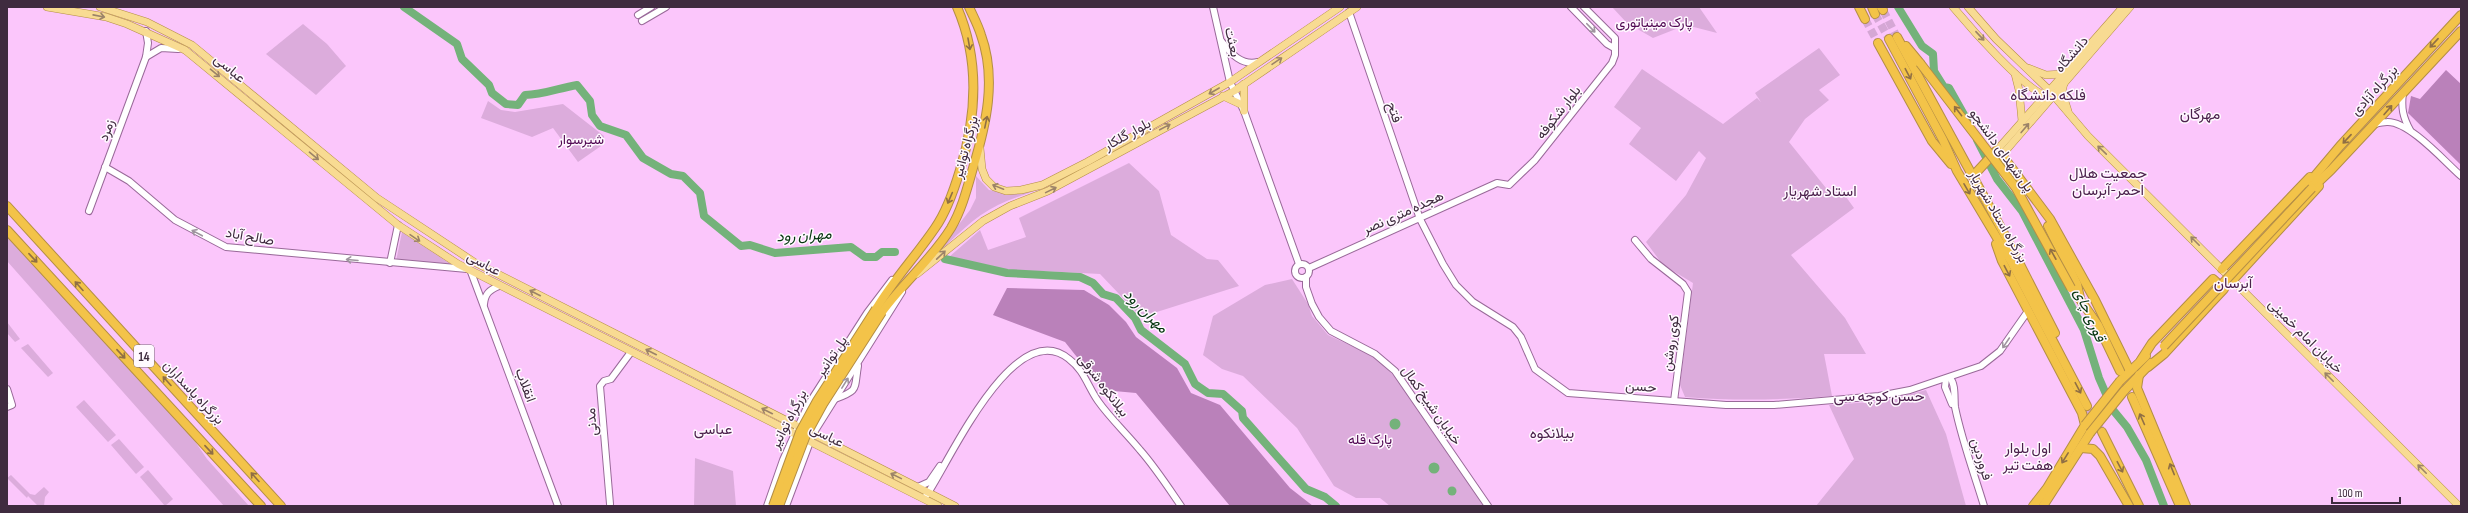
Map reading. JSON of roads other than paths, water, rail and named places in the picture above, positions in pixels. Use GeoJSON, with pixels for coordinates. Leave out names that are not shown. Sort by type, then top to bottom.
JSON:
{"type":"FeatureCollection","features":[{"type":"Feature","properties":{"kind":"highway","name":"بزرگراه توانیر"},"geometry":{"type":"LineString","coordinates":[[879,311],[900,272],[935,228],[945,210],[955,185],[971,128],[974,77],[967,33],[957,7]]}},
{"type":"Feature","properties":{"kind":"highway","name":"بزرگراه توانیر"},"geometry":{"type":"LineString","coordinates":[[879,311],[910,279],[951,227],[963,203],[980,146],[987,118],[989,84],[987,57],[981,34],[968,7]]}},
{"type":"Feature","properties":{"kind":"highway"},"geometry":{"type":"LineString","coordinates":[[1859,7],[1865,19]]}},
{"type":"Feature","properties":{"kind":"highway","name":"بزرگراه آزادی"},"geometry":{"type":"LineString","coordinates":[[2310,186],[2324,164],[2461,15]]}},
{"type":"Feature","properties":{"kind":"highway","name":"بزرگراه آزادی"},"geometry":{"type":"LineString","coordinates":[[2310,186],[2331,170],[2461,30]]}},
{"type":"Feature","properties":{"kind":"highway"},"geometry":{"type":"LineString","coordinates":[[1893,38],[1973,176],[2063,350],[2071,375]]}},
{"type":"Feature","properties":{"kind":"highway","name":"پل شهدای دانشجو"},"geometry":{"type":"LineString","coordinates":[[1893,38],[1920,63],[2016,188],[2072,288],[2080,298]]}},
{"type":"Feature","properties":{"kind":"highway","name":"بزرگراه استاد شهریار"},"geometry":{"type":"LineString","coordinates":[[1893,38],[1957,171],[1993,234],[2012,263],[2087,406]]}},
{"type":"Feature","properties":{"kind":"highway"},"geometry":{"type":"LineString","coordinates":[[1878,43],[1932,141],[1957,171]]}},
{"type":"Feature","properties":{"kind":"highway"},"geometry":{"type":"LineString","coordinates":[[1973,176],[1999,152],[2029,189],[2050,219],[2091,293],[2130,371]]}},
{"type":"Feature","properties":{"kind":"highway"},"geometry":{"type":"LineString","coordinates":[[2222,269],[2304,182],[2324,164]]}},
{"type":"Feature","properties":{"kind":"highway"},"geometry":{"type":"LineString","coordinates":[[2232,281],[2315,192],[2331,170]]}},
{"type":"Feature","properties":{"kind":"highway"},"geometry":{"type":"LineString","coordinates":[[2032,506],[2047,488],[2085,425],[2120,381],[2141,360],[2162,344],[2310,186]]}},
{"type":"Feature","properties":{"kind":"highway"},"geometry":{"type":"LineString","coordinates":[[2029,189],[2077,284],[2080,298],[2098,325],[2120,371]]}},
{"type":"Feature","properties":{"kind":"highway","name":"بزرگراه پاسداران"},"geometry":{"type":"LineString","coordinates":[[7,206],[281,506]]}},
{"type":"Feature","properties":{"kind":"highway","name":"بزرگراه پاسداران"},"geometry":{"type":"LineString","coordinates":[[7,230],[261,506]]}},
{"type":"Feature","properties":{"kind":"highway"},"geometry":{"type":"LineString","coordinates":[[2258,230],[2260,238],[2270,240]]}},
{"type":"Feature","properties":{"kind":"highway"},"geometry":{"type":"LineString","coordinates":[[1993,234],[2002,261],[2082,413],[2085,425]]}},
{"type":"Feature","properties":{"kind":"highway"},"geometry":{"type":"LineString","coordinates":[[2043,506],[2090,433],[2124,391],[2148,366],[2164,354],[2224,289],[2213,279],[2152,344],[2141,360]]}},
{"type":"Feature","properties":{"kind":"highway"},"geometry":{"type":"LineString","coordinates":[[2198,294],[2203,293],[2208,297],[2210,301],[2208,306]]}},
{"type":"Feature","properties":{"kind":"highway","name":"پل توانیر"},"geometry":{"type":"LineString","coordinates":[[773,506],[800,432],[817,401],[879,311]]}},
{"type":"Feature","properties":{"kind":"highway","name":"پل توانیر"},"geometry":{"type":"LineString","coordinates":[[779,506],[806,435],[879,311]]}},
{"type":"Feature","properties":{"kind":"highway"},"geometry":{"type":"LineString","coordinates":[[2148,366],[2162,344]]}},
{"type":"Feature","properties":{"kind":"highway"},"geometry":{"type":"LineString","coordinates":[[2139,375],[2137,388],[2186,506]]}},
{"type":"Feature","properties":{"kind":"highway"},"geometry":{"type":"LineString","coordinates":[[2132,397],[2180,506]]}},
{"type":"Feature","properties":{"kind":"highway"},"geometry":{"type":"LineString","coordinates":[[2102,432],[2140,506]]}},
{"type":"Feature","properties":{"kind":"highway"},"geometry":{"type":"LineString","coordinates":[[2081,448],[2093,449],[2100,456],[2129,506]]}},
{"type":"Feature","properties":{"kind":"main road","name":"عباسى"},"geometry":{"type":"LineString","coordinates":[[47,7],[106,17],[146,31],[185,50],[250,98]]}},
{"type":"Feature","properties":{"kind":"main road","name":"عباسى"},"geometry":{"type":"LineString","coordinates":[[100,7],[147,22],[186,42],[250,98],[361,190],[398,226],[469,271],[632,352],[795,429]]}},
{"type":"Feature","properties":{"kind":"main road","name":"بلوار گلکار"},"geometry":{"type":"LineString","coordinates":[[980,146],[982,169],[986,180],[994,187],[1006,190],[1021,190],[1042,185],[1087,162],[1230,82],[1340,7]]}},
{"type":"Feature","properties":{"kind":"main road","name":"بلوار گلکار"},"geometry":{"type":"LineString","coordinates":[[910,279],[930,265],[951,245],[983,221],[1010,206],[1048,192],[1234,91],[1357,7]]}},
{"type":"Feature","properties":{"kind":"main road"},"geometry":{"type":"LineString","coordinates":[[1953,7],[2021,80],[2048,94]]}},
{"type":"Feature","properties":{"kind":"main road"},"geometry":{"type":"LineString","coordinates":[[1968,7],[2048,94]]}},
{"type":"Feature","properties":{"kind":"main road","name":"دانشگاه"},"geometry":{"type":"LineString","coordinates":[[2063,78],[2123,7]]}},
{"type":"Feature","properties":{"kind":"main road","name":"دانشگاه"},"geometry":{"type":"LineString","coordinates":[[1999,152],[2022,121],[2130,7]]}},
{"type":"Feature","properties":{"kind":"main road"},"geometry":{"type":"LineString","coordinates":[[2021,80],[2027,78],[2026,69]]}},
{"type":"Feature","properties":{"kind":"main road"},"geometry":{"type":"LineString","coordinates":[[2026,69],[2041,74],[2063,78],[2062,92],[2069,115]]}},
{"type":"Feature","properties":{"kind":"main road"},"geometry":{"type":"LineString","coordinates":[[2014,72],[2019,90],[2022,121]]}},
{"type":"Feature","properties":{"kind":"main road"},"geometry":{"type":"LineString","coordinates":[[1223,96],[1242,107],[1244,84]]}},
{"type":"Feature","properties":{"kind":"main road","name":"دانشگاه"},"geometry":{"type":"LineString","coordinates":[[1999,152],[2048,94]]}},
{"type":"Feature","properties":{"kind":"main road","name":"خیابان امام خمینی"},"geometry":{"type":"LineString","coordinates":[[2048,94],[2222,269],[2232,281],[2460,506]]}},
{"type":"Feature","properties":{"kind":"main road"},"geometry":{"type":"LineString","coordinates":[[1087,162],[1090,169]]}},
{"type":"Feature","properties":{"kind":"main road","name":"عباسى"},"geometry":{"type":"LineString","coordinates":[[361,190],[474,262],[664,359],[938,506]]}},
{"type":"Feature","properties":{"kind":"main road"},"geometry":{"type":"LineString","coordinates":[[661,366],[664,359]]}},
{"type":"Feature","properties":{"kind":"main road","name":"عباسى"},"geometry":{"type":"LineString","coordinates":[[812,438],[929,492],[955,506]]}},
{"type":"Feature","properties":{"kind":"street"},"geometry":{"type":"LineString","coordinates":[[638,15],[651,7]]}},
{"type":"Feature","properties":{"kind":"street"},"geometry":{"type":"LineString","coordinates":[[642,21],[666,7]]}},
{"type":"Feature","properties":{"kind":"street","name":"بعثت"},"geometry":{"type":"LineString","coordinates":[[1213,7],[1230,82],[1234,91]]}},
{"type":"Feature","properties":{"kind":"street"},"geometry":{"type":"LineString","coordinates":[[1571,7],[1607,44],[1614,48],[1615,38],[1584,7]]}},
{"type":"Feature","properties":{"kind":"street","name":"فتح"},"geometry":{"type":"LineString","coordinates":[[1349,12],[1420,219]]}},
{"type":"Feature","properties":{"kind":"street","name":"زمرد"},"geometry":{"type":"LineString","coordinates":[[88,211],[146,57],[148,44],[146,31]]}},
{"type":"Feature","properties":{"kind":"street"},"geometry":{"type":"LineString","coordinates":[[1221,40],[1230,53],[1241,60],[1251,64],[1260,62]]}},
{"type":"Feature","properties":{"kind":"street"},"geometry":{"type":"LineString","coordinates":[[146,57],[161,48],[185,50]]}},
{"type":"Feature","properties":{"kind":"street","name":"بلوار شکوفه"},"geometry":{"type":"LineString","coordinates":[[1508,185],[1535,160],[1612,63],[1615,55],[1614,48]]}},
{"type":"Feature","properties":{"kind":"street"},"geometry":{"type":"LineString","coordinates":[[1234,91],[1242,107],[1299,264]]}},
{"type":"Feature","properties":{"kind":"street"},"geometry":{"type":"LineString","coordinates":[[2403,92],[2401,106],[2404,119],[2411,132]]}},
{"type":"Feature","properties":{"kind":"street"},"geometry":{"type":"LineString","coordinates":[[2375,124],[2388,122],[2399,124],[2411,132],[2461,176]]}},
{"type":"Feature","properties":{"kind":"street","name":"صالح آباد"},"geometry":{"type":"LineString","coordinates":[[105,167],[129,180],[148,196],[164,213],[226,247],[469,271]]}},
{"type":"Feature","properties":{"kind":"street","name":"هجده متری نصر"},"geometry":{"type":"LineString","coordinates":[[1309,268],[1497,184],[1508,185]]}},
{"type":"Feature","properties":{"kind":"street","name":"حسن"},"geometry":{"type":"LineString","coordinates":[[1420,219],[1443,264],[1456,285],[1473,302],[1513,328],[1521,337],[1535,369],[1568,393],[1726,405],[1774,405],[1879,396],[1910,390],[1948,378]]}},
{"type":"Feature","properties":{"kind":"street"},"geometry":{"type":"LineString","coordinates":[[390,263],[398,226]]}},
{"type":"Feature","properties":{"kind":"street","name":"کوی روشن"},"geometry":{"type":"LineString","coordinates":[[1635,240],[1651,259],[1686,288],[1687,304],[1674,401]]}},
{"type":"Feature","properties":{"kind":"street"},"geometry":{"type":"LineString","coordinates":[[1299,264],[1304,264],[1309,268],[1309,273],[1306,276],[1299,277],[1296,274],[1295,269],[1299,264]]}},
{"type":"Feature","properties":{"kind":"street","name":"انقلاب"},"geometry":{"type":"LineString","coordinates":[[469,271],[484,306],[558,506]]}},
{"type":"Feature","properties":{"kind":"street","name":"بزرگراه توانیر"},"geometry":{"type":"LineString","coordinates":[[767,506],[784,456],[795,429],[808,404],[871,306],[884,288],[900,272]]}},
{"type":"Feature","properties":{"kind":"street","name":"خیابان شیخ کمال"},"geometry":{"type":"LineString","coordinates":[[1306,276],[1306,286],[1319,317],[1331,331],[1375,354],[1395,371],[1488,506]]}},
{"type":"Feature","properties":{"kind":"street","name":"بزرگراه توانیر"},"geometry":{"type":"LineString","coordinates":[[786,506],[801,463],[825,414],[910,279]]}},
{"type":"Feature","properties":{"kind":"street"},"geometry":{"type":"LineString","coordinates":[[484,306],[484,296],[499,286]]}},
{"type":"Feature","properties":{"kind":"street"},"geometry":{"type":"LineString","coordinates":[[1950,394],[1944,384],[1948,378],[1981,366],[2000,351],[2028,311]]}},
{"type":"Feature","properties":{"kind":"street","name":"بیلانکوه شرقی"},"geometry":{"type":"LineString","coordinates":[[924,499],[949,456],[996,383],[1012,366],[1028,356],[1041,351],[1056,353],[1069,358],[1081,371],[1098,401],[1140,450],[1181,506]]}},
{"type":"Feature","properties":{"kind":"street","name":"مدنی"},"geometry":{"type":"LineString","coordinates":[[610,504],[600,386],[604,381],[611,379],[632,352]]}},
{"type":"Feature","properties":{"kind":"street"},"geometry":{"type":"LineString","coordinates":[[835,399],[854,391],[856,386],[858,362]]}},
{"type":"Feature","properties":{"kind":"street"},"geometry":{"type":"LineString","coordinates":[[1948,378],[1954,384],[1950,394]]}},
{"type":"Feature","properties":{"kind":"street"},"geometry":{"type":"LineString","coordinates":[[7,389],[9,404]]}},
{"type":"Feature","properties":{"kind":"street","name":"فروردین"},"geometry":{"type":"LineString","coordinates":[[1950,394],[1984,506]]}},
{"type":"Feature","properties":{"kind":"street"},"geometry":{"type":"LineString","coordinates":[[808,404],[814,412],[825,414]]}},
{"type":"Feature","properties":{"kind":"street"},"geometry":{"type":"LineString","coordinates":[[784,456],[794,456],[801,463]]}},
{"type":"Feature","properties":{"kind":"street","name":"بیلانکوه شرقی"},"geometry":{"type":"LineString","coordinates":[[918,487],[929,482],[949,456]]}},
{"type":"Feature","properties":{"kind":"waterway","name":"مهران رود"},"geometry":{"type":"LineString","coordinates":[[404,7],[457,44],[462,59],[489,85],[492,93],[506,104],[518,105],[525,95],[545,93],[577,85],[590,101],[592,115],[600,126],[626,135],[643,158],[671,174],[683,176],[700,193],[704,216],[741,246],[750,245],[775,253],[851,247],[865,257],[876,257],[882,252],[895,252]]}},
{"type":"Feature","properties":{"kind":"waterway","name":"قوری چای"},"geometry":{"type":"LineString","coordinates":[[1898,7],[1922,46],[1933,54],[1934,71],[1944,87],[1949,88],[1967,120]]}},
{"type":"Feature","properties":{"kind":"waterway","name":"قوری چای"},"geometry":{"type":"LineString","coordinates":[[1977,140],[1997,179],[2022,211],[2084,330],[2099,378],[2113,410],[2127,427],[2146,460],[2164,506]]}},
{"type":"Feature","properties":{"kind":"waterway","name":"مهران رود"},"geometry":{"type":"LineString","coordinates":[[945,259],[1007,273],[1080,277],[1093,283],[1103,294],[1116,298],[1135,318],[1141,330],[1185,364],[1195,384],[1208,393],[1223,394],[1242,411],[1243,418],[1306,489],[1325,497],[1336,506]]}},
{"type":"Feature","properties":{"kind":"tunnel"},"geometry":{"type":"LineString","coordinates":[[1883,10],[1897,37]]}},
{"type":"Feature","properties":{"kind":"tunnel"},"geometry":{"type":"LineString","coordinates":[[1875,14],[1889,39]]}},
{"type":"Feature","properties":{"kind":"tunnel"},"geometry":{"type":"LineString","coordinates":[[1865,19],[1878,43]]}},
{"type":"Feature","properties":{"kind":"tunnel"},"geometry":{"type":"LineString","coordinates":[[2087,406],[2102,432]]}},
{"type":"Feature","properties":{"kind":"district","name":"فلکه دانشگاه"},"geometry":{"type":"Point","coordinates":[2048,95]}},
{"type":"Feature","properties":{"kind":"district","name":"مهرگان"},"geometry":{"type":"Point","coordinates":[2200,114]}},
{"type":"Feature","properties":{"kind":"district","name":"جمعیت هلال احمر-آبرسان"},"geometry":{"type":"Point","coordinates":[2108,182]}},
{"type":"Feature","properties":{"kind":"district","name":"استاد شهریار"},"geometry":{"type":"Point","coordinates":[1820,191]}},
{"type":"Feature","properties":{"kind":"district","name":"آبرسان"},"geometry":{"type":"Point","coordinates":[2233,283]}},
{"type":"Feature","properties":{"kind":"district","name":"حسن کوچه سی"},"geometry":{"type":"Point","coordinates":[1879,396]}},
{"type":"Feature","properties":{"kind":"district","name":"عباسی"},"geometry":{"type":"Point","coordinates":[713,429]}},
{"type":"Feature","properties":{"kind":"district","name":"بیلانکوه"},"geometry":{"type":"Point","coordinates":[1552,433]}},
{"type":"Feature","properties":{"kind":"district","name":"اول بلوار هفت تیر"},"geometry":{"type":"Point","coordinates":[2028,456]}},
{"type":"Feature","properties":{"kind":"park label","name":"پارک مینیاتوری"},"geometry":{"type":"Point","coordinates":[1654,22]}},
{"type":"Feature","properties":{"kind":"park label","name":"شیرسوار"},"geometry":{"type":"Point","coordinates":[581,139]}},
{"type":"Feature","properties":{"kind":"park label","name":"پارک قله"},"geometry":{"type":"Point","coordinates":[1370,439]}}]}
